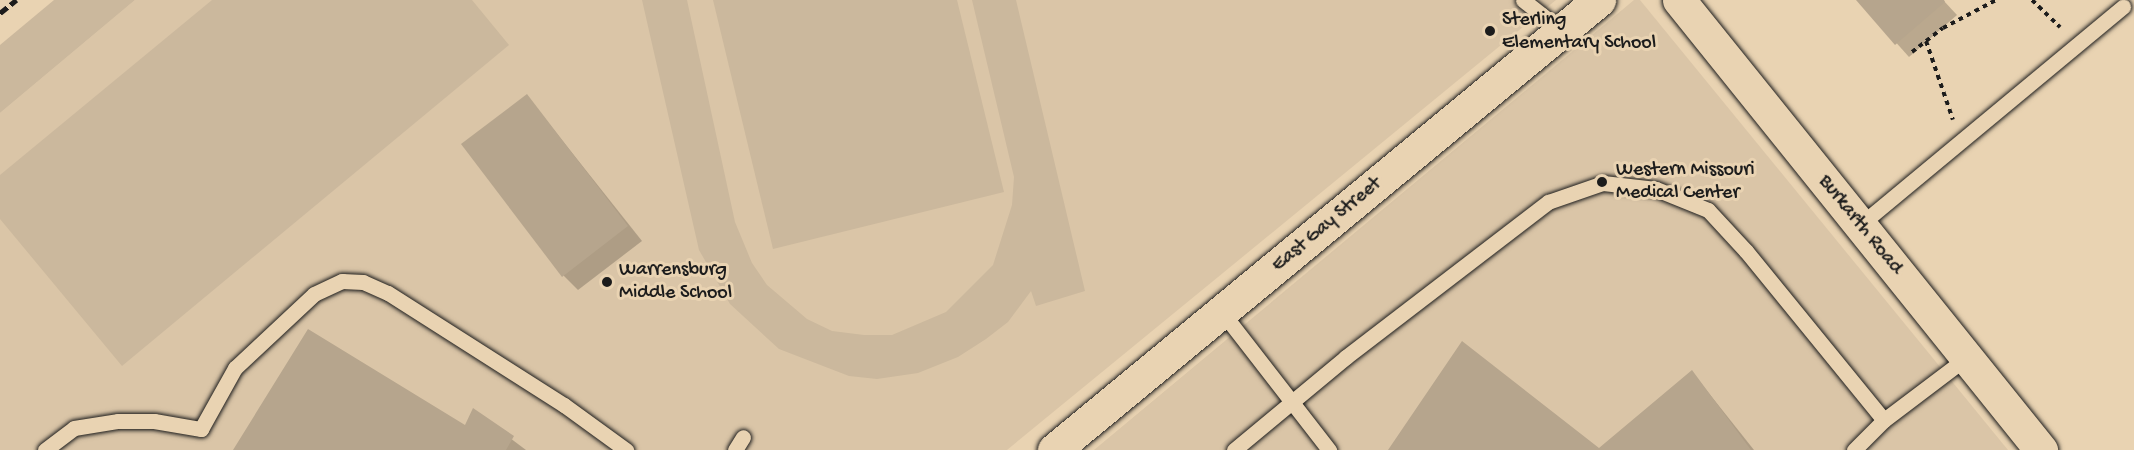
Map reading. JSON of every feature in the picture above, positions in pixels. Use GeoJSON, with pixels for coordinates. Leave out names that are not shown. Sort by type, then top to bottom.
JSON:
{"type":"FeatureCollection","features":[{"type":"Feature","properties":{"kind":"main road","name":"East Gay Street"},"geometry":{"type":"LineString","coordinates":[[1054,450],[1599,0]]}},
{"type":"Feature","properties":{"kind":"main road","name":"Burkarth Road"},"geometry":{"type":"LineString","coordinates":[[1679,0],[2042,450]]}},
{"type":"Feature","properties":{"kind":"lane"},"geometry":{"type":"LineString","coordinates":[[1522,0],[1562,30]]}},
{"type":"Feature","properties":{"kind":"lane"},"geometry":{"type":"LineString","coordinates":[[1860,225],[2123,7]]}},
{"type":"Feature","properties":{"kind":"lane"},"geometry":{"type":"LineString","coordinates":[[1234,450],[1346,357],[1548,202],[1603,183],[1656,189],[1708,210],[1746,250],[1884,420]]}},
{"type":"Feature","properties":{"kind":"lane"},"geometry":{"type":"LineString","coordinates":[[45,450],[74,428],[118,421],[154,422],[201,429],[235,368],[314,294],[342,281],[363,282],[388,293],[564,405],[626,450]]}},
{"type":"Feature","properties":{"kind":"lane"},"geometry":{"type":"LineString","coordinates":[[1222,312],[1329,450]]}},
{"type":"Feature","properties":{"kind":"lane"},"geometry":{"type":"LineString","coordinates":[[1853,449],[1884,420],[1966,358]]}},
{"type":"Feature","properties":{"kind":"path"},"geometry":{"type":"LineString","coordinates":[[1912,52],[1926,41],[1996,0]]}},
{"type":"Feature","properties":{"kind":"path"},"geometry":{"type":"LineString","coordinates":[[2032,0],[2058,29],[2066,23]]}},
{"type":"Feature","properties":{"kind":"path"},"geometry":{"type":"LineString","coordinates":[[1926,41],[1955,124]]}},
{"type":"Feature","properties":{"kind":"shaded area"},"geometry":{"type":"Polygon","coordinates":[[[54,0],[135,0],[0,113],[0,45],[54,0]]]}},
{"type":"Feature","properties":{"kind":"shaded area","name":"Warrensburg Middle School"},"geometry":{"type":"Polygon","coordinates":[[[135,0],[1556,0],[1007,450],[0,450],[0,113],[135,0]]]}},
{"type":"Feature","properties":{"kind":"shaded area"},"geometry":{"type":"Polygon","coordinates":[[[212,0],[472,0],[509,45],[122,366],[0,219],[0,175],[212,0]]]}},
{"type":"Feature","properties":{"kind":"shaded area"},"geometry":{"type":"Polygon","coordinates":[[[642,0],[687,0],[735,222],[752,263],[767,285],[807,319],[832,331],[864,335],[892,335],[946,312],[993,265],[1012,205],[1014,177],[972,0],[1016,0],[1085,291],[1036,306],[1031,291],[1008,322],[986,339],[958,357],[918,373],[877,379],[849,376],[779,349],[730,304],[699,250],[642,0]]]}},
{"type":"Feature","properties":{"kind":"shaded area"},"geometry":{"type":"Polygon","coordinates":[[[713,0],[957,0],[1004,192],[773,249],[713,0]]]}},
{"type":"Feature","properties":{"kind":"shaded area","name":"Western Missouri Medical Center"},"geometry":{"type":"Polygon","coordinates":[[[1634,0],[1640,0],[2008,450],[1094,450],[1634,0]]]}},
{"type":"Feature","properties":{"kind":"building"},"geometry":{"type":"Polygon","coordinates":[[[1856,0],[1944,0],[1945,2],[1895,45],[1856,0]]]}},
{"type":"Feature","properties":{"kind":"building"},"geometry":{"type":"Polygon","coordinates":[[[527,94],[628,226],[562,277],[461,144],[527,94]]]}},
{"type":"Feature","properties":{"kind":"building"},"geometry":{"type":"Polygon","coordinates":[[[308,329],[465,425],[473,408],[514,436],[506,450],[233,450],[308,329]]]}},
{"type":"Feature","properties":{"kind":"building"},"geometry":{"type":"Polygon","coordinates":[[[1462,341],[1599,448],[1692,370],[1751,450],[1388,450],[1462,341]]]}},
{"type":"Feature","properties":{"kind":"railway"},"geometry":{"type":"LineString","coordinates":[[0,13],[16,0]]}},
{"type":"Feature","properties":{"kind":"place","name":"Sterling Elementary School"},"geometry":{"type":"Point","coordinates":[1490,31]}},
{"type":"Feature","properties":{"kind":"place","name":"Western Missouri Medical Center"},"geometry":{"type":"Point","coordinates":[1602,182]}},
{"type":"Feature","properties":{"kind":"place","name":"Warrensburg Middle School"},"geometry":{"type":"Point","coordinates":[607,282]}}]}
